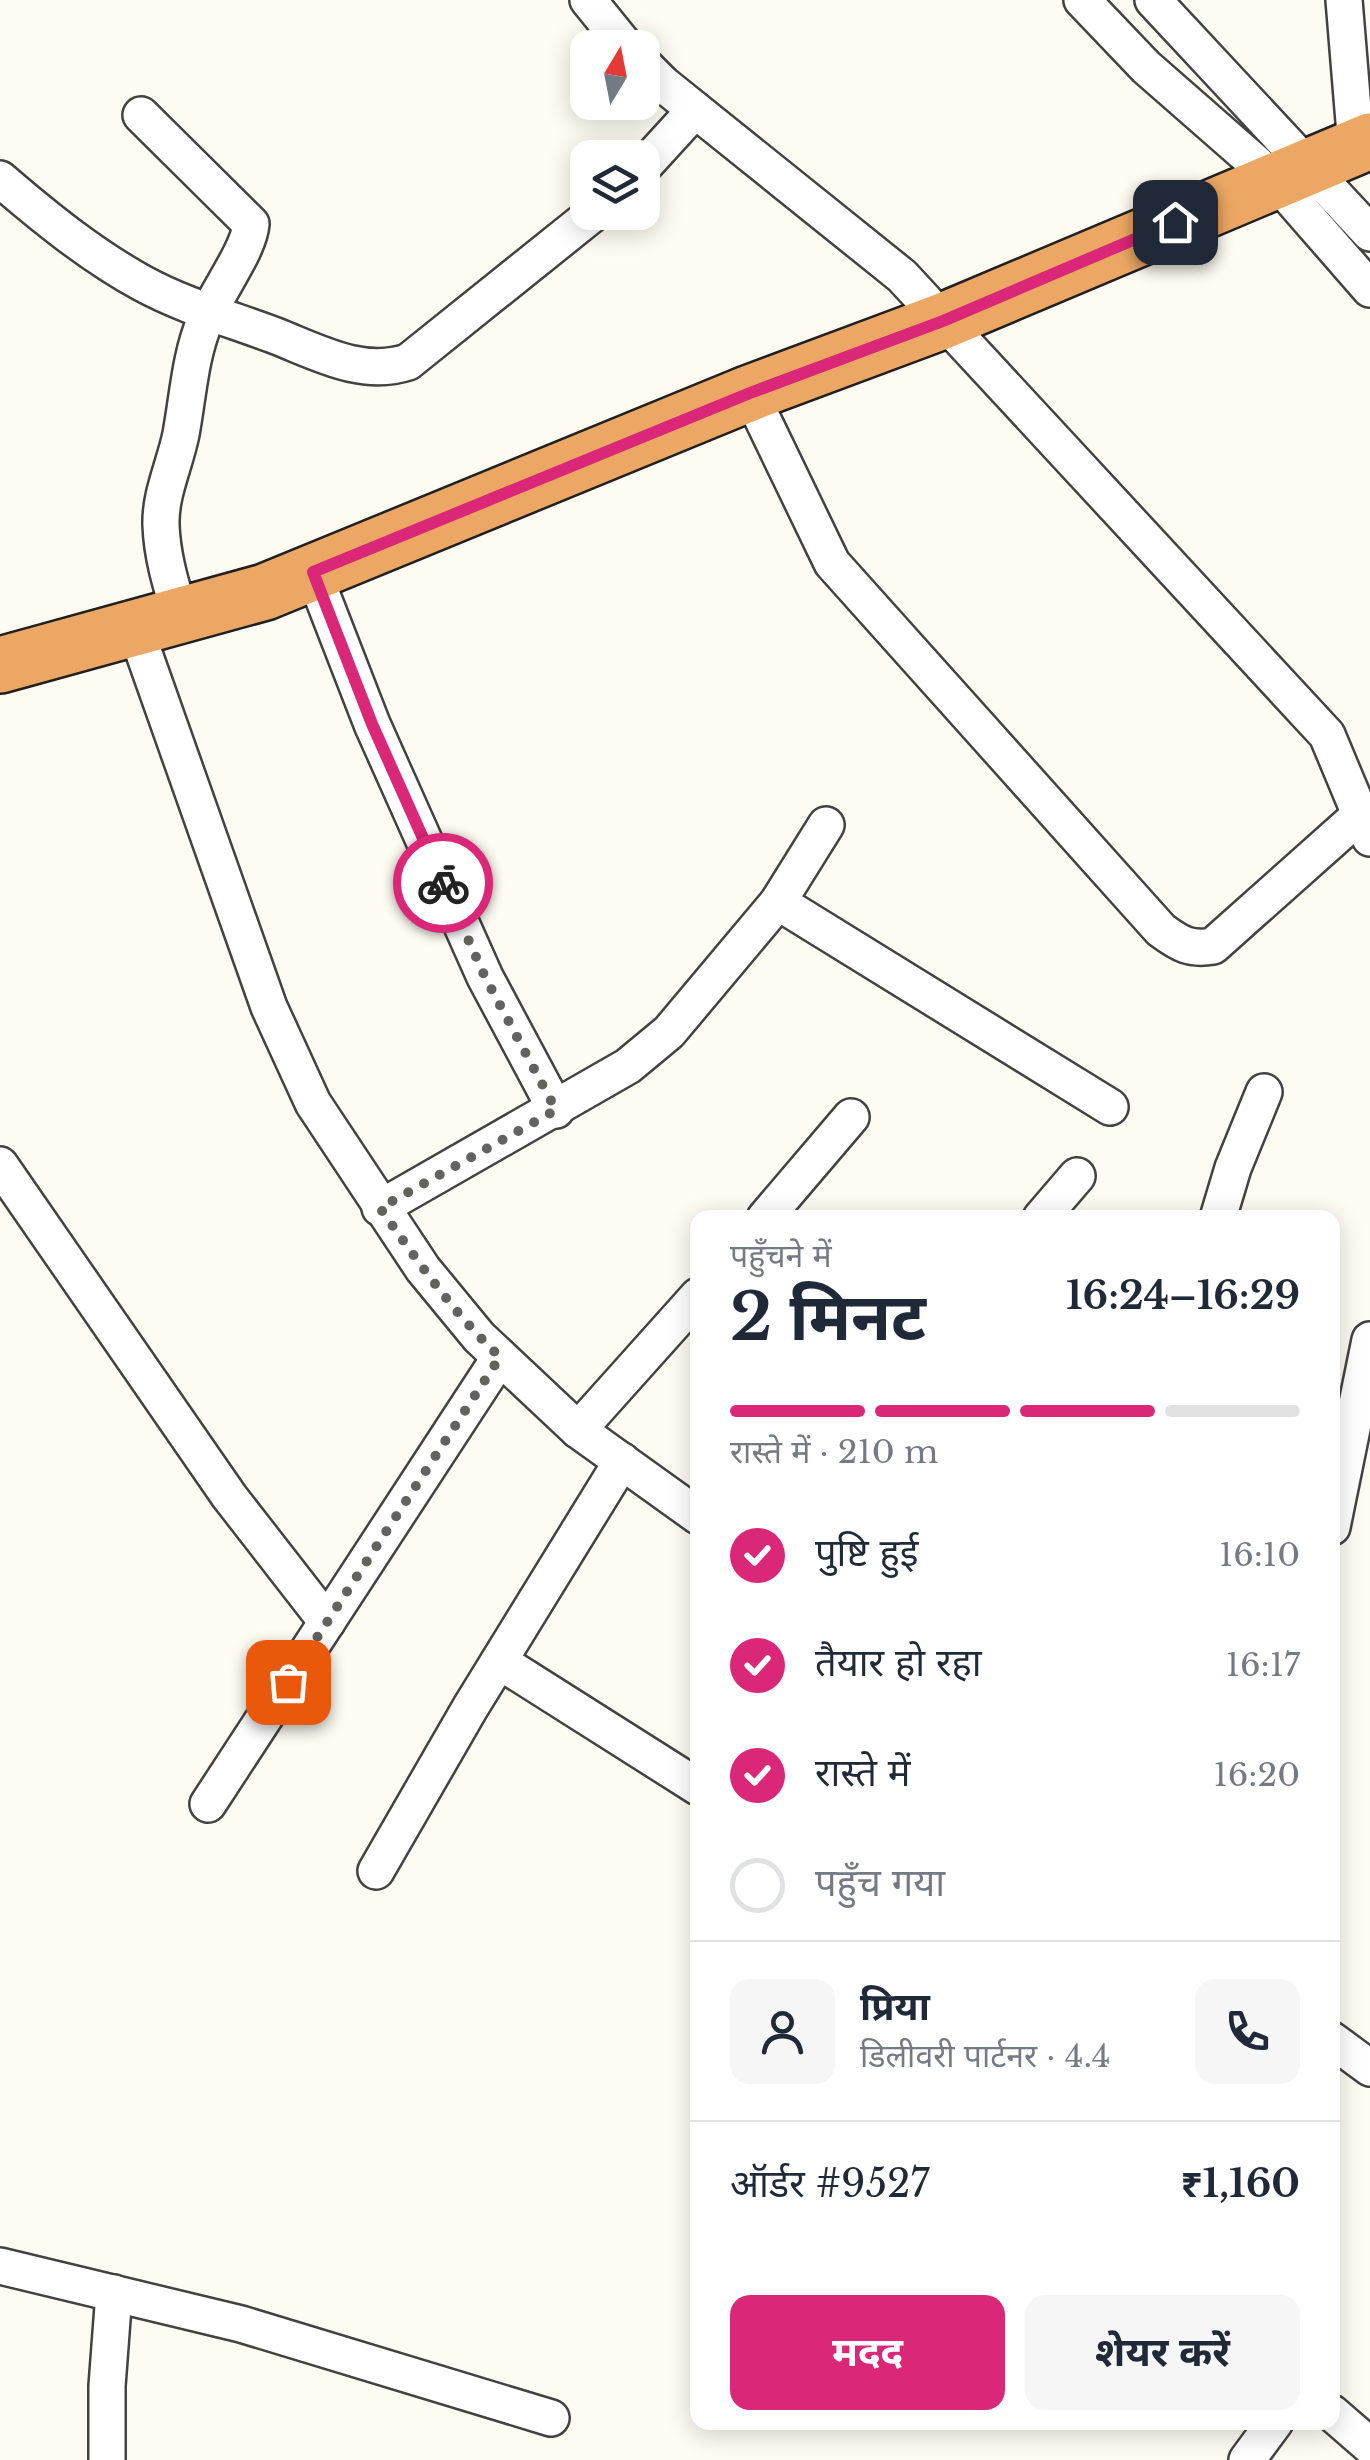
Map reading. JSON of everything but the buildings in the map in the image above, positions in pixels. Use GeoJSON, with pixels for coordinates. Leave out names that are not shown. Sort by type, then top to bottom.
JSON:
{"type":"FeatureCollection","features":[{"type":"Feature","properties":{"kind":"highway"},"geometry":{"type":"LineString","coordinates":[[0,666],[265,592],[750,393],[943,321],[1327,158]]}},
{"type":"Feature","properties":{"kind":"street"},"geometry":{"type":"LineString","coordinates":[[588,0],[612,30]]}},
{"type":"Feature","properties":{"kind":"street"},"geometry":{"type":"LineString","coordinates":[[1082,0],[1146,67],[1327,158]]}},
{"type":"Feature","properties":{"kind":"street"},"geometry":{"type":"LineString","coordinates":[[1153,0],[1327,158],[1370,233]]}},
{"type":"Feature","properties":{"kind":"street"},"geometry":{"type":"LineString","coordinates":[[1344,0],[1327,158],[1370,288]]}},
{"type":"Feature","properties":{"kind":"street"},"geometry":{"type":"LineString","coordinates":[[660,79],[902,276],[1327,735],[1365,826],[1213,946],[1183,946],[1162,930],[832,562],[750,393]]}},
{"type":"Feature","properties":{"kind":"street"},"geometry":{"type":"LineString","coordinates":[[660,148],[695,110]]}},
{"type":"Feature","properties":{"kind":"street"},"geometry":{"type":"LineString","coordinates":[[142,115],[251,224],[250,238],[198,336],[160,519],[163,555],[157,622],[269,1007],[314,1104],[380,1208],[423,1270],[479,1337],[578,1430],[690,1510]]}},
{"type":"Feature","properties":{"kind":"street"},"geometry":{"type":"LineString","coordinates":[[0,179],[79,242],[142,283],[208,313],[364,368],[387,369],[408,362],[573,230]]}},
{"type":"Feature","properties":{"kind":"street"},"geometry":{"type":"LineString","coordinates":[[313,572],[372,724],[477,959],[556,1110]]}},
{"type":"Feature","properties":{"kind":"street"},"geometry":{"type":"LineString","coordinates":[[380,1208],[556,1110],[628,1066],[669,1032],[778,902],[826,825]]}},
{"type":"Feature","properties":{"kind":"street"},"geometry":{"type":"LineString","coordinates":[[778,902],[1110,1108]]}},
{"type":"Feature","properties":{"kind":"street"},"geometry":{"type":"LineString","coordinates":[[1220,1210],[1232,1168],[1264,1092]]}},
{"type":"Feature","properties":{"kind":"street"},"geometry":{"type":"LineString","coordinates":[[772,1210],[851,1117]]}},
{"type":"Feature","properties":{"kind":"street"},"geometry":{"type":"LineString","coordinates":[[0,1165],[218,1481],[327,1622]]}},
{"type":"Feature","properties":{"kind":"street"},"geometry":{"type":"LineString","coordinates":[[1048,1210],[1077,1176]]}},
{"type":"Feature","properties":{"kind":"street"},"geometry":{"type":"LineString","coordinates":[[578,1430],[690,1305]]}},
{"type":"Feature","properties":{"kind":"street"},"geometry":{"type":"LineString","coordinates":[[1340,1488],[1370,1340]]}},
{"type":"Feature","properties":{"kind":"street"},"geometry":{"type":"LineString","coordinates":[[208,1804],[500,1357]]}},
{"type":"Feature","properties":{"kind":"street"},"geometry":{"type":"LineString","coordinates":[[376,1871],[622,1461]]}},
{"type":"Feature","properties":{"kind":"street"},"geometry":{"type":"LineString","coordinates":[[499,1661],[690,1782]]}},
{"type":"Feature","properties":{"kind":"street"},"geometry":{"type":"LineString","coordinates":[[1340,2046],[1370,2068]]}},
{"type":"Feature","properties":{"kind":"street"},"geometry":{"type":"LineString","coordinates":[[0,2266],[241,2324],[551,2418]]}},
{"type":"Feature","properties":{"kind":"street"},"geometry":{"type":"LineString","coordinates":[[107,2460],[114,2293]]}},
{"type":"Feature","properties":{"kind":"street"},"geometry":{"type":"LineString","coordinates":[[1340,2419],[1370,2446]]}},
{"type":"Feature","properties":{"kind":"street"},"geometry":{"type":"LineString","coordinates":[[1247,2460],[1269,2430]]}},
{"type":"Feature","properties":{"kind":"way so far"},"geometry":{"type":"LineString","coordinates":[[288,1682],[500,1357],[423,1270],[380,1208],[556,1110],[485,977],[443,883]]}},
{"type":"Feature","properties":{"kind":"route"},"geometry":{"type":"LineString","coordinates":[[443,883],[372,724],[313,572],[750,393],[943,321],[1175,222]]}}]}
